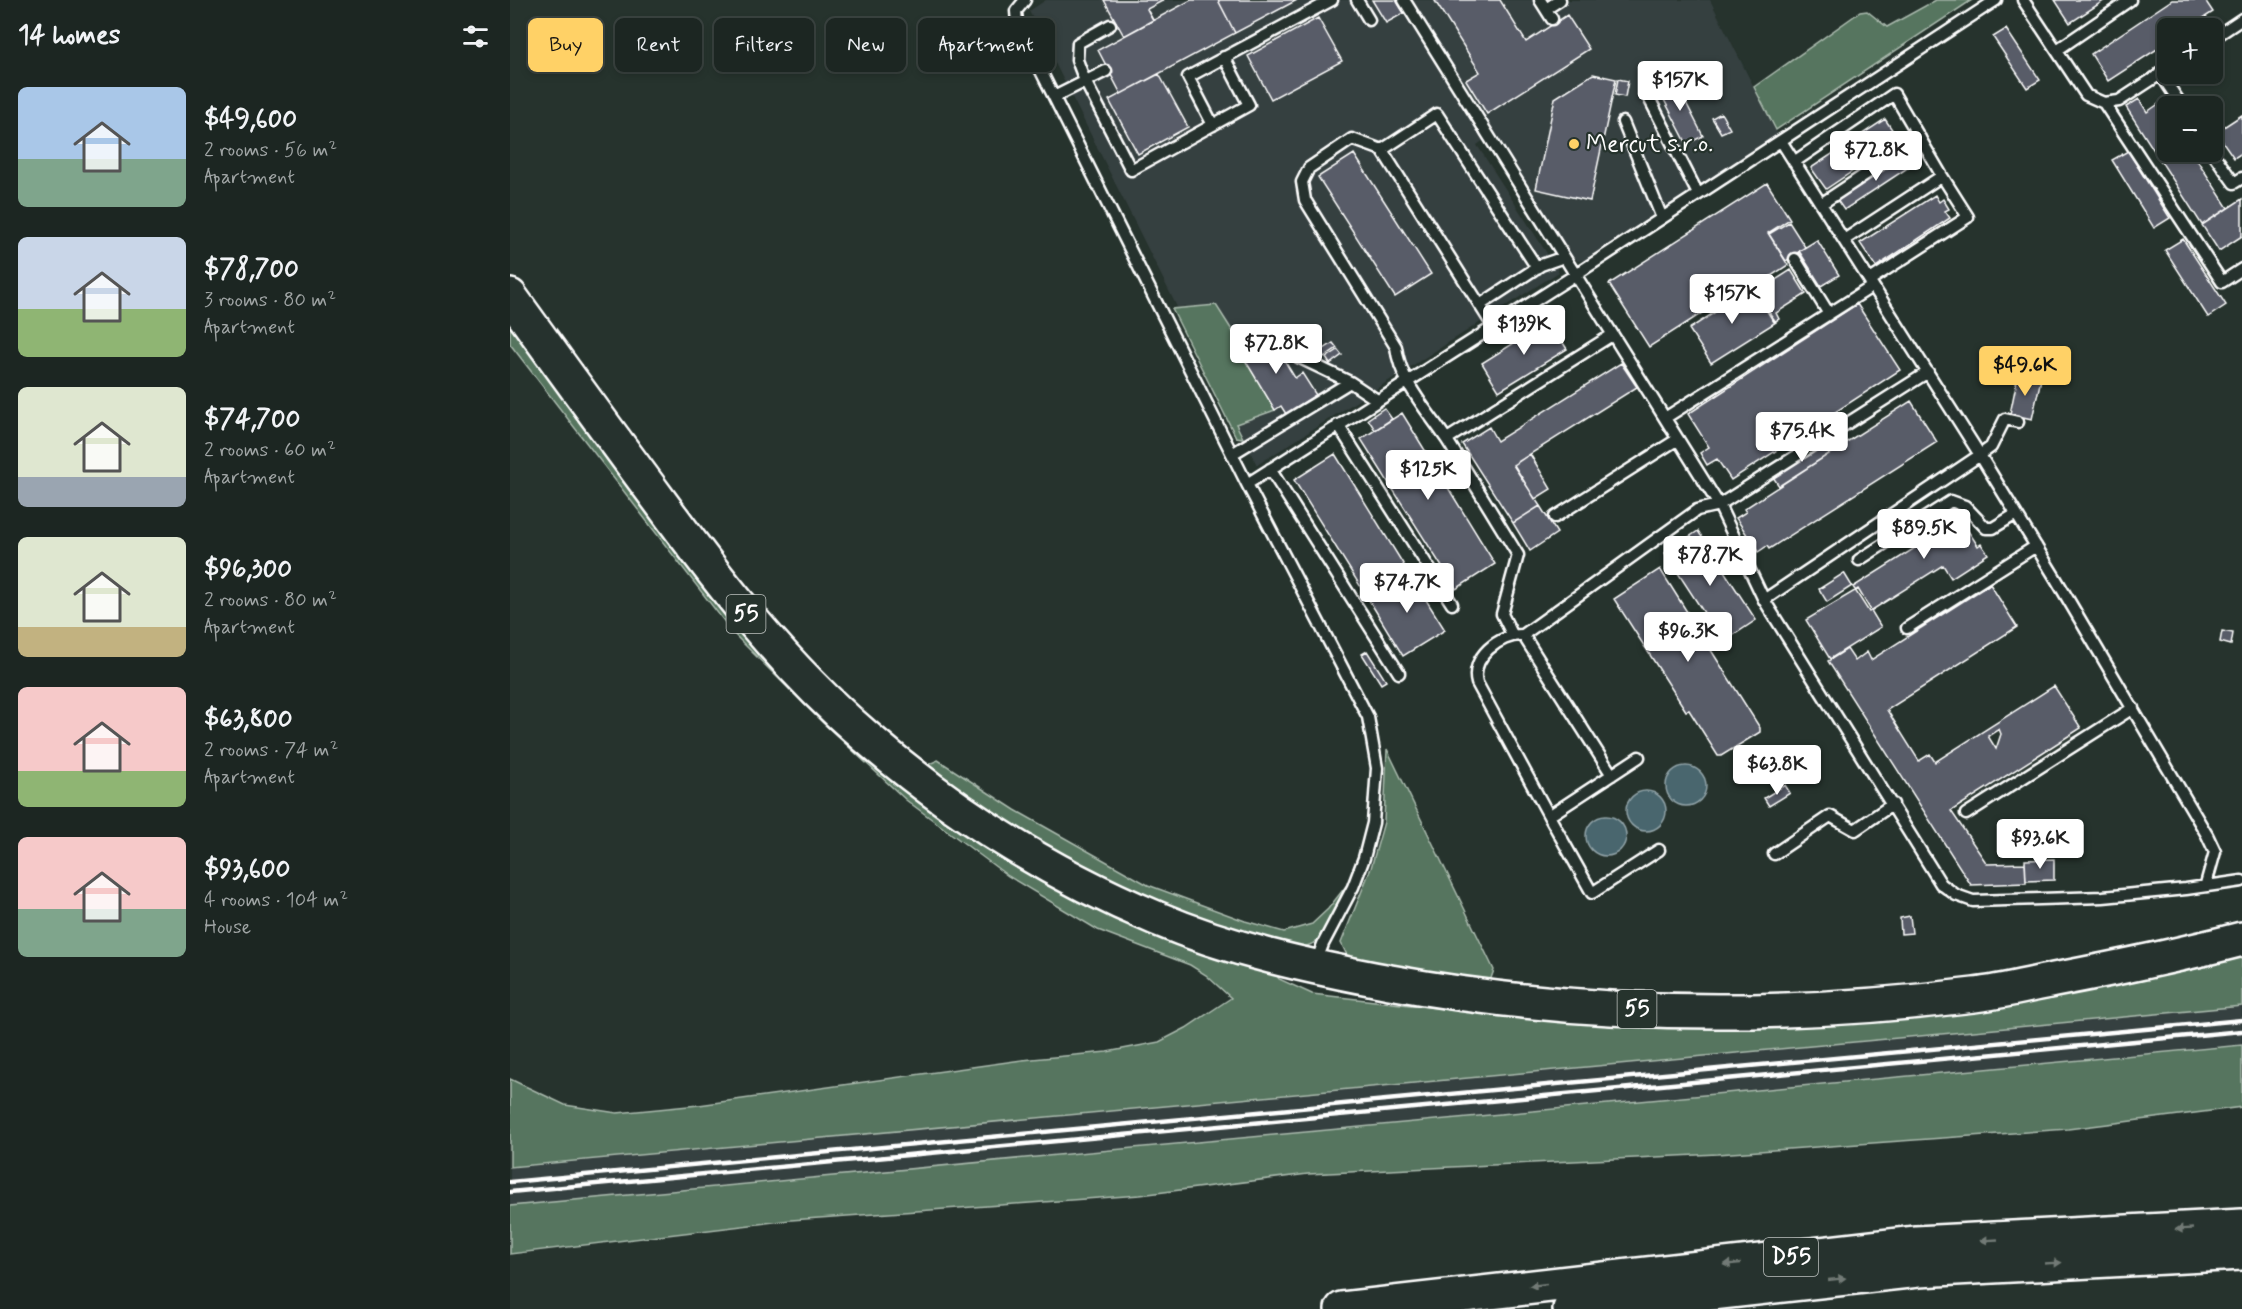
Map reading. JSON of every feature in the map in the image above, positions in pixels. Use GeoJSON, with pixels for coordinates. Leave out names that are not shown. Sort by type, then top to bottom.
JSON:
{"type":"FeatureCollection","features":[{"type":"Feature","properties":{"kind":"main road","name":"55"},"geometry":{"type":"LineString","coordinates":[[510,296],[724,588],[810,684],[862,734],[919,782],[983,828],[1048,865],[1155,918],[1235,947],[1314,968],[1463,995],[1547,1004],[1631,1009],[1774,1011],[1877,1005],[1980,994],[2151,962],[2242,939]]}},
{"type":"Feature","properties":{"kind":"main road","name":"D55"},"geometry":{"type":"LineString","coordinates":[[1342,1309],[1916,1244],[2242,1226]]}},
{"type":"Feature","properties":{"kind":"main road","name":"D55"},"geometry":{"type":"LineString","coordinates":[[1570,1309],[1918,1270],[2242,1253]]}},
{"type":"Feature","properties":{"kind":"lane"},"geometry":{"type":"LineString","coordinates":[[1025,0],[1016,11],[1017,22],[1246,484],[1368,717],[1377,768],[1373,823],[1364,858],[1353,887],[1323,944],[1314,968]]}},
{"type":"Feature","properties":{"kind":"lane"},"geometry":{"type":"LineString","coordinates":[[1213,125],[1188,77],[1332,0]]}},
{"type":"Feature","properties":{"kind":"lane"},"geometry":{"type":"LineString","coordinates":[[1357,0],[1369,20]]}},
{"type":"Feature","properties":{"kind":"lane"},"geometry":{"type":"LineString","coordinates":[[1404,0],[1719,505],[1764,600],[1941,884],[1956,895],[1973,901],[2103,897],[2186,889],[2242,880]]}},
{"type":"Feature","properties":{"kind":"lane"},"geometry":{"type":"LineString","coordinates":[[1552,19],[1543,4],[1560,0]]}},
{"type":"Feature","properties":{"kind":"lane"},"geometry":{"type":"LineString","coordinates":[[1246,484],[1406,380],[1575,275],[1996,0]]}},
{"type":"Feature","properties":{"kind":"lane"},"geometry":{"type":"LineString","coordinates":[[2023,0],[2086,95],[2104,103],[2119,101],[2157,76]]}},
{"type":"Feature","properties":{"kind":"lane"},"geometry":{"type":"LineString","coordinates":[[2057,50],[2130,0]]}},
{"type":"Feature","properties":{"kind":"lane"},"geometry":{"type":"LineString","coordinates":[[2223,32],[2242,19]]}},
{"type":"Feature","properties":{"kind":"lane"},"geometry":{"type":"LineString","coordinates":[[1110,25],[1078,43],[1077,60],[1085,81],[1131,170],[1249,105],[1224,57]]}},
{"type":"Feature","properties":{"kind":"lane"},"geometry":{"type":"LineString","coordinates":[[1054,97],[1106,71]]}},
{"type":"Feature","properties":{"kind":"lane"},"geometry":{"type":"LineString","coordinates":[[1669,75],[1648,88],[1647,94],[1698,194]]}},
{"type":"Feature","properties":{"kind":"lane"},"geometry":{"type":"LineString","coordinates":[[1665,418],[1829,314],[1968,217],[1894,94],[1794,162]]}},
{"type":"Feature","properties":{"kind":"lane"},"geometry":{"type":"LineString","coordinates":[[2104,103],[2222,282],[2242,269]]}},
{"type":"Feature","properties":{"kind":"lane"},"geometry":{"type":"LineString","coordinates":[[1382,150],[1437,114],[1537,268]]}},
{"type":"Feature","properties":{"kind":"lane"},"geometry":{"type":"LineString","coordinates":[[1623,122],[1662,218]]}},
{"type":"Feature","properties":{"kind":"lane"},"geometry":{"type":"LineString","coordinates":[[1821,204],[1920,138]]}},
{"type":"Feature","properties":{"kind":"lane"},"geometry":{"type":"LineString","coordinates":[[1493,326],[1382,150],[1352,139],[1309,168],[1302,182],[1305,200],[1395,347],[1397,359],[1406,380],[1447,440],[1518,555],[1502,614],[1518,634],[1611,775]]}},
{"type":"Feature","properties":{"kind":"lane"},"geometry":{"type":"LineString","coordinates":[[1781,141],[2036,546],[2212,845],[2215,852],[2206,884]]}},
{"type":"Feature","properties":{"kind":"lane"},"geometry":{"type":"LineString","coordinates":[[2219,162],[2234,183],[2242,178]]}},
{"type":"Feature","properties":{"kind":"lane"},"geometry":{"type":"LineString","coordinates":[[1844,240],[1942,176]]}},
{"type":"Feature","properties":{"kind":"lane"},"geometry":{"type":"LineString","coordinates":[[1480,305],[1537,268],[1564,257]]}},
{"type":"Feature","properties":{"kind":"lane"},"geometry":{"type":"LineString","coordinates":[[1795,259],[1829,314]]}},
{"type":"Feature","properties":{"kind":"lane"},"geometry":{"type":"LineString","coordinates":[[1447,440],[1612,335]]}},
{"type":"Feature","properties":{"kind":"lane"},"geometry":{"type":"LineString","coordinates":[[1298,357],[1350,382],[1377,400]]}},
{"type":"Feature","properties":{"kind":"lane"},"geometry":{"type":"LineString","coordinates":[[1659,850],[1592,892],[1477,683],[1474,673],[1475,666],[1485,652],[1518,634],[1697,510],[1719,505],[1928,372]]}},
{"type":"Feature","properties":{"kind":"lane"},"geometry":{"type":"LineString","coordinates":[[1232,454],[1350,382]]}},
{"type":"Feature","properties":{"kind":"lane"},"geometry":{"type":"LineString","coordinates":[[1764,600],[1991,447],[2005,419],[2018,422]]}},
{"type":"Feature","properties":{"kind":"lane"},"geometry":{"type":"LineString","coordinates":[[1338,425],[1452,604]]}},
{"type":"Feature","properties":{"kind":"lane"},"geometry":{"type":"LineString","coordinates":[[1555,517],[1678,439]]}},
{"type":"Feature","properties":{"kind":"lane"},"geometry":{"type":"LineString","coordinates":[[1270,470],[1399,673]]}},
{"type":"Feature","properties":{"kind":"lane"},"geometry":{"type":"LineString","coordinates":[[1859,560],[1952,501],[1965,506],[1986,528],[1994,528],[2016,514]]}},
{"type":"Feature","properties":{"kind":"lane"},"geometry":{"type":"LineString","coordinates":[[1907,628],[2036,546]]}},
{"type":"Feature","properties":{"kind":"lane"},"geometry":{"type":"LineString","coordinates":[[1966,814],[2133,708]]}},
{"type":"Feature","properties":{"kind":"lane"},"geometry":{"type":"LineString","coordinates":[[1549,816],[1639,757]]}},
{"type":"Feature","properties":{"kind":"lane"},"geometry":{"type":"LineString","coordinates":[[1774,854],[1830,816],[1855,830],[1893,804]]}},
{"type":"Feature","properties":{"kind":"shaded area"},"geometry":{"type":"Polygon","coordinates":[[[1046,0],[1710,0],[1781,141],[1657,212],[1585,260],[1578,261],[1569,255],[1492,135],[1477,145],[1559,272],[1257,465],[1236,424],[1238,349],[1242,347],[1216,305],[1177,307],[1055,63],[1055,18],[1032,18],[1029,11],[1046,0]]]}},
{"type":"Feature","properties":{"kind":"shaded area"},"geometry":{"type":"Polygon","coordinates":[[[2242,1006],[2242,1045],[510,1206],[510,1167],[2242,1006]]]}},
{"type":"Feature","properties":{"kind":"green space"},"geometry":{"type":"Polygon","coordinates":[[[1936,0],[1972,0],[1776,130],[1754,87],[1860,12],[1867,11],[1887,27],[1936,0]]]}},
{"type":"Feature","properties":{"kind":"green space"},"geometry":{"type":"Polygon","coordinates":[[[1216,305],[1242,346],[1239,349],[1275,410],[1236,424],[1243,438],[1236,437],[1172,309],[1216,305]]]}},
{"type":"Feature","properties":{"kind":"green space"},"geometry":{"type":"Polygon","coordinates":[[[510,319],[911,791],[1274,971],[1279,979],[1312,994],[1446,1009],[1625,1024],[1825,1023],[1966,1013],[2192,967],[2242,953],[2242,1006],[510,1167],[510,1079],[565,1105],[617,1113],[699,1105],[1022,1060],[1107,1052],[1159,1042],[1186,1028],[1231,998],[1206,975],[1190,965],[1098,930],[1008,876],[906,800],[823,723],[734,634],[510,344],[510,319]]]}},
{"type":"Feature","properties":{"kind":"green space"},"geometry":{"type":"Polygon","coordinates":[[[1387,749],[1494,970],[1490,981],[1349,959],[1341,943],[1371,868],[1384,822],[1387,749]]]}},
{"type":"Feature","properties":{"kind":"green space"},"geometry":{"type":"Polygon","coordinates":[[[938,760],[1015,810],[1148,885],[1245,921],[1284,932],[1312,924],[1328,909],[1346,886],[1326,929],[1314,942],[1307,946],[1290,946],[1264,940],[1162,902],[1047,846],[978,805],[927,765],[938,760]]]}},
{"type":"Feature","properties":{"kind":"green space"},"geometry":{"type":"Polygon","coordinates":[[[2242,1045],[2242,1107],[2068,1129],[1717,1154],[1308,1174],[1140,1195],[791,1220],[510,1254],[510,1206],[2242,1045]]]}},
{"type":"Feature","properties":{"kind":"water"},"geometry":{"type":"Polygon","coordinates":[[[1686,766],[1700,772],[1706,786],[1700,800],[1686,806],[1672,800],[1666,786],[1672,772],[1686,766]]]}},
{"type":"Feature","properties":{"kind":"water"},"geometry":{"type":"Polygon","coordinates":[[[1646,791],[1660,797],[1666,811],[1660,825],[1646,831],[1632,825],[1626,811],[1632,797],[1646,791]]]}},
{"type":"Feature","properties":{"kind":"water"},"geometry":{"type":"Polygon","coordinates":[[[1606,816],[1620,822],[1626,836],[1620,850],[1606,856],[1592,850],[1586,836],[1592,822],[1606,816]]]}},
{"type":"Feature","properties":{"kind":"building"},"geometry":{"type":"Polygon","coordinates":[[[1104,0],[1164,0],[1147,9],[1153,20],[1124,36],[1104,0]]]}},
{"type":"Feature","properties":{"kind":"building"},"geometry":{"type":"Polygon","coordinates":[[[1191,0],[1218,0],[1235,33],[1121,94],[1098,50],[1191,0]]]}},
{"type":"Feature","properties":{"kind":"building"},"geometry":{"type":"Polygon","coordinates":[[[1218,0],[1297,0],[1235,33],[1218,0]]]}},
{"type":"Feature","properties":{"kind":"building"},"geometry":{"type":"Polygon","coordinates":[[[1372,0],[1396,0],[1404,13],[1386,23],[1372,0]]]}},
{"type":"Feature","properties":{"kind":"building"},"geometry":{"type":"Polygon","coordinates":[[[1500,0],[1526,42],[1567,15],[1589,49],[1487,114],[1466,80],[1480,72],[1435,1],[1500,0]]]}},
{"type":"Feature","properties":{"kind":"building"},"geometry":{"type":"Polygon","coordinates":[[[2055,0],[2105,0],[2070,23],[2055,0]]]}},
{"type":"Feature","properties":{"kind":"building"},"geometry":{"type":"Polygon","coordinates":[[[2172,0],[2205,0],[2213,12],[2204,18],[2157,18],[2157,49],[2108,81],[2091,54],[2172,0]]]}},
{"type":"Feature","properties":{"kind":"building"},"geometry":{"type":"Polygon","coordinates":[[[1318,18],[1342,61],[1271,99],[1248,56],[1318,18]]]}},
{"type":"Feature","properties":{"kind":"building"},"geometry":{"type":"Polygon","coordinates":[[[2006,29],[2040,80],[2027,88],[1993,37],[2006,29]]]}},
{"type":"Feature","properties":{"kind":"building"},"geometry":{"type":"Polygon","coordinates":[[[1159,74],[1188,127],[1138,154],[1109,100],[1159,74]]]}},
{"type":"Feature","properties":{"kind":"building","name":"Mercut s.r.o."},"geometry":{"type":"Polygon","coordinates":[[[1593,74],[1616,79],[1590,201],[1536,189],[1555,98],[1593,74]]]}},
{"type":"Feature","properties":{"kind":"building"},"geometry":{"type":"Polygon","coordinates":[[[1618,79],[1628,81],[1625,97],[1615,95],[1618,79]]]}},
{"type":"Feature","properties":{"kind":"building"},"geometry":{"type":"Polygon","coordinates":[[[1674,79],[1703,136],[1687,144],[1658,88],[1674,79]]]}},
{"type":"Feature","properties":{"kind":"building"},"geometry":{"type":"Polygon","coordinates":[[[2139,99],[2147,112],[2157,105],[2157,155],[2126,107],[2139,99]]]}},
{"type":"Feature","properties":{"kind":"building"},"geometry":{"type":"Polygon","coordinates":[[[1721,113],[1730,129],[1721,133],[1712,118],[1721,113]]]}},
{"type":"Feature","properties":{"kind":"building"},"geometry":{"type":"Polygon","coordinates":[[[2242,115],[2242,153],[2234,158],[2223,142],[2223,127],[2242,115]]]}},
{"type":"Feature","properties":{"kind":"building"},"geometry":{"type":"Polygon","coordinates":[[[1885,119],[1899,140],[1826,189],[1811,168],[1885,119]]]}},
{"type":"Feature","properties":{"kind":"building"},"geometry":{"type":"Polygon","coordinates":[[[2128,151],[2170,218],[2154,228],[2112,160],[2128,151]]]}},
{"type":"Feature","properties":{"kind":"building"},"geometry":{"type":"Polygon","coordinates":[[[1909,153],[1915,163],[1844,210],[1837,200],[1909,153]]]}},
{"type":"Feature","properties":{"kind":"building"},"geometry":{"type":"Polygon","coordinates":[[[1354,154],[1431,274],[1395,297],[1318,177],[1354,154]]]}},
{"type":"Feature","properties":{"kind":"building"},"geometry":{"type":"Polygon","coordinates":[[[2161,162],[2198,162],[2228,208],[2202,225],[2161,162]]]}},
{"type":"Feature","properties":{"kind":"building"},"geometry":{"type":"Polygon","coordinates":[[[1767,183],[1790,219],[1768,233],[1788,265],[1757,285],[1760,290],[1791,270],[1806,294],[1776,313],[1779,319],[1774,322],[1752,288],[1755,286],[1752,281],[1649,347],[1609,284],[1767,183]]]}},
{"type":"Feature","properties":{"kind":"building"},"geometry":{"type":"Polygon","coordinates":[[[1935,195],[1939,202],[1943,199],[1949,209],[1945,211],[1950,218],[1876,267],[1860,243],[1935,195]]]}},
{"type":"Feature","properties":{"kind":"building"},"geometry":{"type":"Polygon","coordinates":[[[2242,199],[2242,236],[2219,251],[2202,225],[2242,199]]]}},
{"type":"Feature","properties":{"kind":"building"},"geometry":{"type":"Polygon","coordinates":[[[1789,222],[1805,247],[1786,261],[1769,234],[1789,222]]]}},
{"type":"Feature","properties":{"kind":"building"},"geometry":{"type":"Polygon","coordinates":[[[2183,239],[2226,305],[2208,317],[2165,250],[2183,239]]]}},
{"type":"Feature","properties":{"kind":"building"},"geometry":{"type":"Polygon","coordinates":[[[1817,240],[1839,275],[1821,286],[1799,251],[1817,240]]]}},
{"type":"Feature","properties":{"kind":"building"},"geometry":{"type":"Polygon","coordinates":[[[1752,288],[1776,322],[1711,363],[1689,329],[1752,288]]]}},
{"type":"Feature","properties":{"kind":"building"},"geometry":{"type":"Polygon","coordinates":[[[1857,304],[1900,370],[1731,480],[1717,459],[1707,465],[1700,453],[1709,447],[1688,414],[1857,304]]]}},
{"type":"Feature","properties":{"kind":"building"},"geometry":{"type":"Polygon","coordinates":[[[1549,321],[1567,349],[1499,391],[1482,363],[1549,321]]]}},
{"type":"Feature","properties":{"kind":"building"},"geometry":{"type":"Polygon","coordinates":[[[1267,332],[1295,378],[1302,373],[1316,395],[1286,414],[1281,406],[1275,410],[1239,350],[1267,332]]]}},
{"type":"Feature","properties":{"kind":"building"},"geometry":{"type":"Polygon","coordinates":[[[1333,343],[1337,348],[1324,357],[1321,351],[1333,343]]]}},
{"type":"Feature","properties":{"kind":"building"},"geometry":{"type":"Polygon","coordinates":[[[1338,350],[1342,355],[1330,364],[1326,358],[1338,350]]]}},
{"type":"Feature","properties":{"kind":"building"},"geometry":{"type":"Polygon","coordinates":[[[1621,363],[1637,387],[1513,465],[1540,506],[1513,523],[1462,444],[1489,427],[1497,441],[1621,363]]]}},
{"type":"Feature","properties":{"kind":"building"},"geometry":{"type":"Polygon","coordinates":[[[2018,375],[2041,379],[2032,419],[2010,414],[2018,375]]]}},
{"type":"Feature","properties":{"kind":"building"},"geometry":{"type":"Polygon","coordinates":[[[1911,401],[1937,442],[1769,549],[1767,546],[1758,552],[1736,518],[1746,512],[1744,509],[1832,452],[1823,439],[1834,432],[1842,445],[1911,401]]]}},
{"type":"Feature","properties":{"kind":"building"},"geometry":{"type":"Polygon","coordinates":[[[1384,408],[1392,419],[1375,430],[1368,419],[1384,408]]]}},
{"type":"Feature","properties":{"kind":"building"},"geometry":{"type":"Polygon","coordinates":[[[1402,413],[1495,564],[1456,589],[1361,439],[1402,413]]]}},
{"type":"Feature","properties":{"kind":"building"},"geometry":{"type":"Polygon","coordinates":[[[1824,440],[1832,452],[1779,486],[1771,474],[1824,440]]]}},
{"type":"Feature","properties":{"kind":"building"},"geometry":{"type":"Polygon","coordinates":[[[1335,454],[1410,575],[1369,600],[1294,480],[1335,454]]]}},
{"type":"Feature","properties":{"kind":"building"},"geometry":{"type":"Polygon","coordinates":[[[1530,454],[1551,489],[1535,499],[1514,465],[1530,454]]]}},
{"type":"Feature","properties":{"kind":"building"},"geometry":{"type":"Polygon","coordinates":[[[1540,506],[1557,533],[1530,551],[1513,523],[1540,506]]]}},
{"type":"Feature","properties":{"kind":"building"},"geometry":{"type":"Polygon","coordinates":[[[1953,508],[1978,546],[1981,544],[1988,554],[1951,578],[1943,565],[1869,612],[1853,587],[1915,548],[1908,538],[1953,508]]]}},
{"type":"Feature","properties":{"kind":"building"},"geometry":{"type":"Polygon","coordinates":[[[1698,531],[1756,620],[1723,642],[1665,553],[1698,531]]]}},
{"type":"Feature","properties":{"kind":"building"},"geometry":{"type":"Polygon","coordinates":[[[1660,569],[1760,728],[1760,732],[1721,756],[1718,756],[1689,710],[1686,711],[1614,599],[1660,569]]]}},
{"type":"Feature","properties":{"kind":"building"},"geometry":{"type":"Polygon","coordinates":[[[1420,572],[1424,578],[1416,584],[1445,630],[1403,656],[1369,600],[1410,575],[1411,577],[1420,572]]]}},
{"type":"Feature","properties":{"kind":"building"},"geometry":{"type":"Polygon","coordinates":[[[1844,573],[1852,586],[1827,602],[1819,589],[1844,573]]]}},
{"type":"Feature","properties":{"kind":"building"},"geometry":{"type":"Polygon","coordinates":[[[1990,584],[2017,627],[1887,710],[1919,761],[1930,754],[1935,762],[2054,686],[2081,728],[1951,811],[1987,864],[2025,863],[2026,883],[1971,885],[1828,661],[1847,649],[1855,661],[1867,652],[1871,660],[1990,584]],[[1999,729],[1988,736],[1996,749],[2001,734],[1999,729]]]}},
{"type":"Feature","properties":{"kind":"building"},"geometry":{"type":"Polygon","coordinates":[[[1858,589],[1881,627],[1830,659],[1806,620],[1858,589]]]}},
{"type":"Feature","properties":{"kind":"building"},"geometry":{"type":"Polygon","coordinates":[[[2222,631],[2233,633],[2231,645],[2220,642],[2222,631]]]}},
{"type":"Feature","properties":{"kind":"building"},"geometry":{"type":"Polygon","coordinates":[[[1367,651],[1386,681],[1381,684],[1362,654],[1367,651]]]}},
{"type":"Feature","properties":{"kind":"building"},"geometry":{"type":"Polygon","coordinates":[[[1785,785],[1790,793],[1769,806],[1764,798],[1785,785]]]}},
{"type":"Feature","properties":{"kind":"building"},"geometry":{"type":"Polygon","coordinates":[[[2054,859],[2054,880],[2026,881],[2025,860],[2054,859]]]}},
{"type":"Feature","properties":{"kind":"building"},"geometry":{"type":"Polygon","coordinates":[[[1910,916],[1912,933],[1901,934],[1900,918],[1910,916]]]}},
{"type":"Feature","properties":{"kind":"railway"},"geometry":{"type":"LineString","coordinates":[[510,1182],[2242,1020]]}},
{"type":"Feature","properties":{"kind":"railway"},"geometry":{"type":"LineString","coordinates":[[510,1192],[2242,1031]]}},
{"type":"Feature","properties":{"kind":"place","name":"Mercut s.r.o."},"geometry":{"type":"Point","coordinates":[1574,144]}}]}
